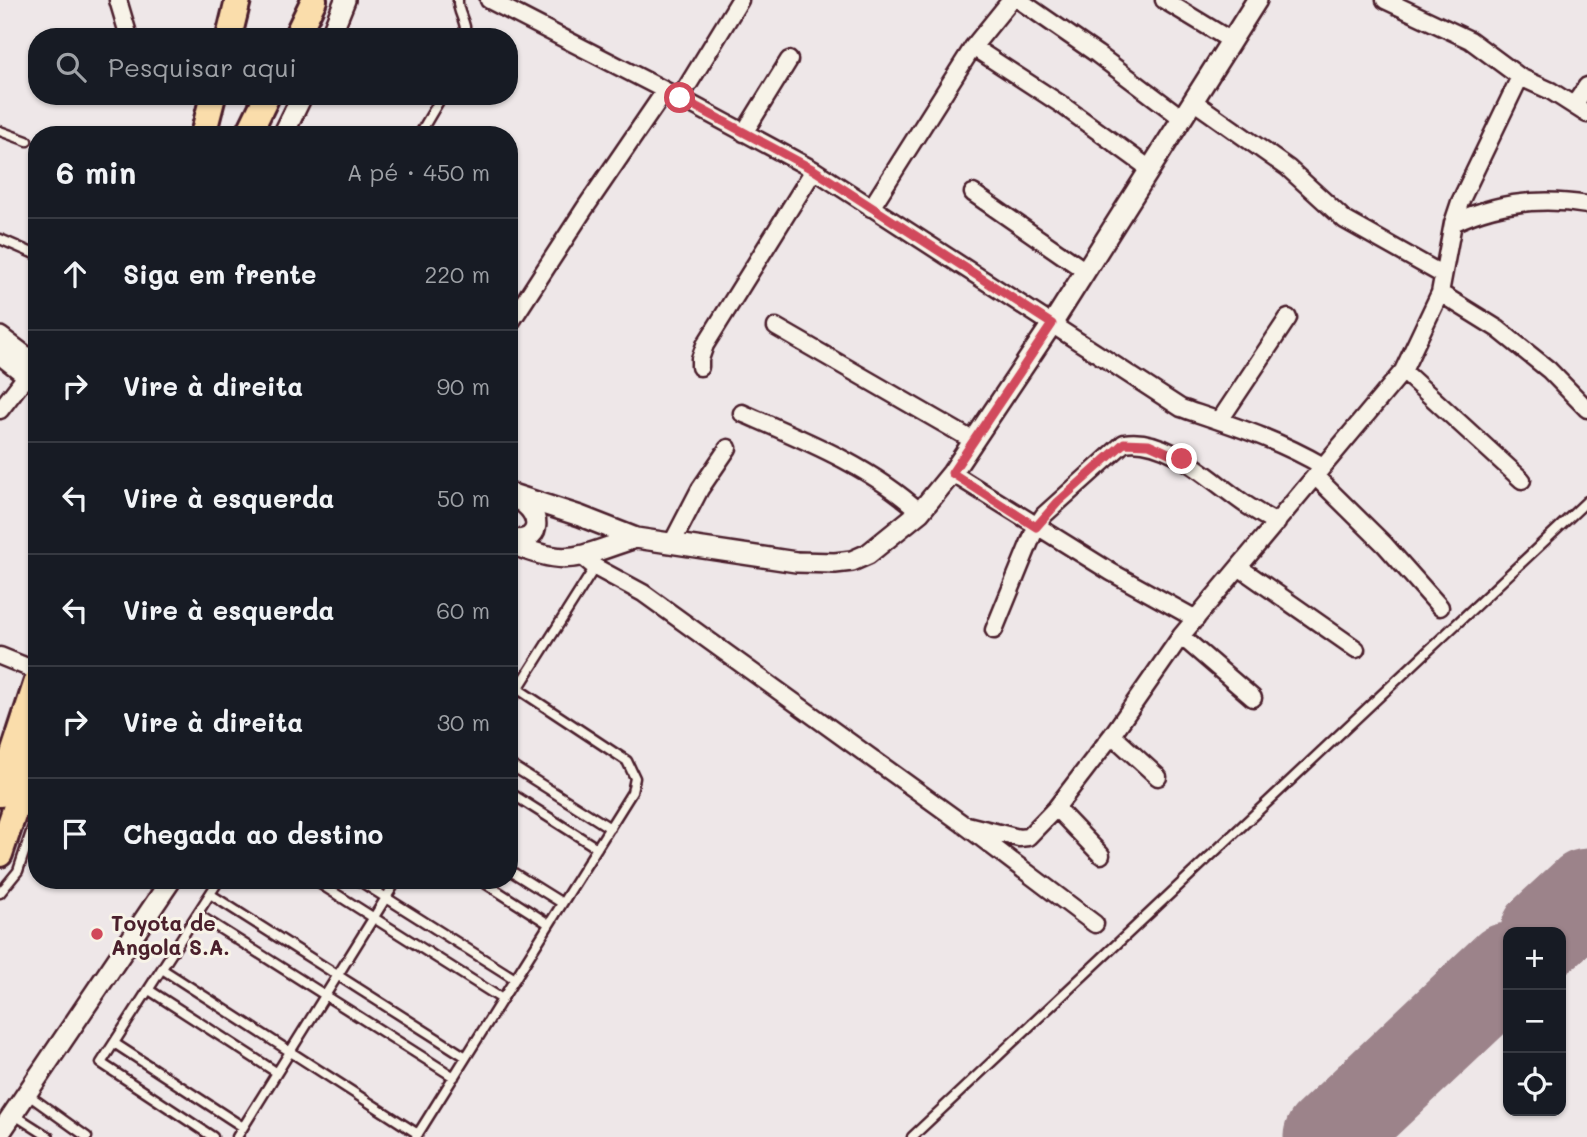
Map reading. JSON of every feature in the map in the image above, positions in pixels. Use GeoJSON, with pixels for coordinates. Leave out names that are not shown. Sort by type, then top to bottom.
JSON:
{"type":"FeatureCollection","features":[{"type":"Feature","properties":{"kind":"main road"},"geometry":{"type":"LineString","coordinates":[[231,28],[239,0]]}},
{"type":"Feature","properties":{"kind":"main road"},"geometry":{"type":"LineString","coordinates":[[300,28],[311,4]]}},
{"type":"Feature","properties":{"kind":"main road"},"geometry":{"type":"LineString","coordinates":[[205,126],[211,105]]}},
{"type":"Feature","properties":{"kind":"main road"},"geometry":{"type":"LineString","coordinates":[[252,126],[262,105]]}},
{"type":"Feature","properties":{"kind":"main road"},"geometry":{"type":"LineString","coordinates":[[0,794],[28,708]]}},
{"type":"Feature","properties":{"kind":"main road"},"geometry":{"type":"LineString","coordinates":[[0,854],[28,771]]}},
{"type":"Feature","properties":{"kind":"street"},"geometry":{"type":"LineString","coordinates":[[118,0],[126,28]]}},
{"type":"Feature","properties":{"kind":"street"},"geometry":{"type":"LineString","coordinates":[[334,28],[345,0]]}},
{"type":"Feature","properties":{"kind":"street"},"geometry":{"type":"LineString","coordinates":[[489,0],[814,170],[1162,398],[1181,408],[1220,419],[1293,449],[1319,471],[1440,607]]}},
{"type":"Feature","properties":{"kind":"street"},"geometry":{"type":"LineString","coordinates":[[680,98],[740,0]]}},
{"type":"Feature","properties":{"kind":"street"},"geometry":{"type":"LineString","coordinates":[[871,208],[973,47],[1012,0]]}},
{"type":"Feature","properties":{"kind":"street"},"geometry":{"type":"LineString","coordinates":[[1019,0],[1182,118]]}},
{"type":"Feature","properties":{"kind":"street"},"geometry":{"type":"LineString","coordinates":[[1164,0],[1230,40]]}},
{"type":"Feature","properties":{"kind":"street"},"geometry":{"type":"LineString","coordinates":[[518,497],[580,516],[636,538],[796,562],[835,563],[852,561],[868,554],[920,512],[952,473],[1052,324],[1257,0]]}},
{"type":"Feature","properties":{"kind":"street"},"geometry":{"type":"LineString","coordinates":[[1385,0],[1470,40],[1520,76],[1581,109],[1587,86]]}},
{"type":"Feature","properties":{"kind":"street"},"geometry":{"type":"LineString","coordinates":[[973,47],[1150,169]]}},
{"type":"Feature","properties":{"kind":"street"},"geometry":{"type":"LineString","coordinates":[[744,133],[789,60]]}},
{"type":"Feature","properties":{"kind":"street"},"geometry":{"type":"LineString","coordinates":[[962,824],[1026,838],[1056,808],[1112,735],[1181,636],[1403,371],[1440,293],[1453,223],[1461,202],[1520,76]]}},
{"type":"Feature","properties":{"kind":"street"},"geometry":{"type":"LineString","coordinates":[[518,312],[665,91]]}},
{"type":"Feature","properties":{"kind":"street"},"geometry":{"type":"LineString","coordinates":[[1193,101],[1288,169],[1345,220],[1443,275]]}},
{"type":"Feature","properties":{"kind":"street"},"geometry":{"type":"LineString","coordinates":[[288,126],[298,105]]}},
{"type":"Feature","properties":{"kind":"street"},"geometry":{"type":"LineString","coordinates":[[701,367],[705,345],[814,170]]}},
{"type":"Feature","properties":{"kind":"street"},"geometry":{"type":"LineString","coordinates":[[973,193],[1084,270]]}},
{"type":"Feature","properties":{"kind":"street"},"geometry":{"type":"LineString","coordinates":[[1453,223],[1470,215],[1509,204],[1528,202],[1587,205]]}},
{"type":"Feature","properties":{"kind":"street"},"geometry":{"type":"LineString","coordinates":[[1440,293],[1498,329],[1549,370],[1587,408]]}},
{"type":"Feature","properties":{"kind":"street"},"geometry":{"type":"LineString","coordinates":[[1220,419],[1288,318]]}},
{"type":"Feature","properties":{"kind":"street"},"geometry":{"type":"LineString","coordinates":[[776,327],[974,441]]}},
{"type":"Feature","properties":{"kind":"street"},"geometry":{"type":"LineString","coordinates":[[0,337],[28,367]]}},
{"type":"Feature","properties":{"kind":"street"},"geometry":{"type":"LineString","coordinates":[[0,354],[28,370]]}},
{"type":"Feature","properties":{"kind":"street"},"geometry":{"type":"LineString","coordinates":[[1403,371],[1522,480]]}},
{"type":"Feature","properties":{"kind":"street"},"geometry":{"type":"LineString","coordinates":[[0,410],[28,380]]}},
{"type":"Feature","properties":{"kind":"street"},"geometry":{"type":"LineString","coordinates":[[742,413],[873,475],[898,492],[920,512]]}},
{"type":"Feature","properties":{"kind":"street"},"geometry":{"type":"LineString","coordinates":[[995,630],[1036,527],[1058,502],[1124,443],[1149,444],[1182,459],[1248,507],[1277,523]]}},
{"type":"Feature","properties":{"kind":"street"},"geometry":{"type":"LineString","coordinates":[[672,543],[700,489],[728,448]]}},
{"type":"Feature","properties":{"kind":"street"},"geometry":{"type":"LineString","coordinates":[[952,473],[1036,527],[1196,619]]}},
{"type":"Feature","properties":{"kind":"street"},"geometry":{"type":"LineString","coordinates":[[518,500],[533,510],[536,526],[532,535],[518,540]]}},
{"type":"Feature","properties":{"kind":"street"},"geometry":{"type":"LineString","coordinates":[[589,562],[636,538]]}},
{"type":"Feature","properties":{"kind":"street"},"geometry":{"type":"LineString","coordinates":[[518,545],[549,558],[589,562],[643,593],[962,824],[1094,924]]}},
{"type":"Feature","properties":{"kind":"street"},"geometry":{"type":"LineString","coordinates":[[1240,568],[1356,649]]}},
{"type":"Feature","properties":{"kind":"street"},"geometry":{"type":"LineString","coordinates":[[1181,636],[1253,698]]}},
{"type":"Feature","properties":{"kind":"street"},"geometry":{"type":"LineString","coordinates":[[0,656],[28,667]]}},
{"type":"Feature","properties":{"kind":"street"},"geometry":{"type":"LineString","coordinates":[[1112,735],[1158,777]]}},
{"type":"Feature","properties":{"kind":"street"},"geometry":{"type":"LineString","coordinates":[[1056,808],[1101,855]]}},
{"type":"Feature","properties":{"kind":"street"},"geometry":{"type":"LineString","coordinates":[[0,1133],[165,889]]}},
{"type":"Feature","properties":{"kind":"lane"},"geometry":{"type":"LineString","coordinates":[[458,0],[457,9],[464,20],[464,28]]}},
{"type":"Feature","properties":{"kind":"lane"},"geometry":{"type":"LineString","coordinates":[[424,126],[437,105]]}},
{"type":"Feature","properties":{"kind":"lane"},"geometry":{"type":"LineString","coordinates":[[0,131],[27,141]]}},
{"type":"Feature","properties":{"kind":"lane"},"geometry":{"type":"LineString","coordinates":[[0,239],[28,251]]}},
{"type":"Feature","properties":{"kind":"lane"},"geometry":{"type":"LineString","coordinates":[[912,1137],[1587,501]]}},
{"type":"Feature","properties":{"kind":"lane"},"geometry":{"type":"LineString","coordinates":[[162,969],[417,1135],[632,792],[635,778],[626,761],[518,689],[589,562]]}},
{"type":"Feature","properties":{"kind":"lane"},"geometry":{"type":"LineString","coordinates":[[518,770],[610,828]]}},
{"type":"Feature","properties":{"kind":"lane"},"geometry":{"type":"LineString","coordinates":[[518,798],[597,848]]}},
{"type":"Feature","properties":{"kind":"lane"},"geometry":{"type":"LineString","coordinates":[[0,893],[18,870],[28,845]]}},
{"type":"Feature","properties":{"kind":"lane"},"geometry":{"type":"LineString","coordinates":[[518,876],[562,904]]}},
{"type":"Feature","properties":{"kind":"lane"},"geometry":{"type":"LineString","coordinates":[[213,889],[102,1065],[213,1137]]}},
{"type":"Feature","properties":{"kind":"lane"},"geometry":{"type":"LineString","coordinates":[[328,889],[502,999]]}},
{"type":"Feature","properties":{"kind":"lane"},"geometry":{"type":"LineString","coordinates":[[372,889],[515,979]]}},
{"type":"Feature","properties":{"kind":"lane"},"geometry":{"type":"LineString","coordinates":[[236,1137],[392,889]]}},
{"type":"Feature","properties":{"kind":"lane"},"geometry":{"type":"LineString","coordinates":[[494,889],[550,924]]}},
{"type":"Feature","properties":{"kind":"lane"},"geometry":{"type":"LineString","coordinates":[[210,894],[466,1057]]}},
{"type":"Feature","properties":{"kind":"lane"},"geometry":{"type":"LineString","coordinates":[[197,914],[454,1077]]}},
{"type":"Feature","properties":{"kind":"lane"},"geometry":{"type":"LineString","coordinates":[[149,990],[276,1072]]}},
{"type":"Feature","properties":{"kind":"lane"},"geometry":{"type":"LineString","coordinates":[[114,1044],[243,1126]]}},
{"type":"Feature","properties":{"kind":"lane"},"geometry":{"type":"LineString","coordinates":[[27,1094],[87,1137]]}},
{"type":"Feature","properties":{"kind":"lane"},"geometry":{"type":"LineString","coordinates":[[13,1114],[49,1137]]}},
{"type":"Feature","properties":{"kind":"runway"},"geometry":{"type":"LineString","coordinates":[[1551,927],[1587,894]]}},
{"type":"Feature","properties":{"kind":"runway"},"geometry":{"type":"LineString","coordinates":[[1329,1137],[1503,973]]}},
{"type":"Feature","properties":{"kind":"place","name":"Toyota de Angola S.A."},"geometry":{"type":"Point","coordinates":[97,934]}},
{"type":"Feature","properties":{"kind":"route"},"geometry":{"type":"LineString","coordinates":[[680,98],[814,170],[1052,324],[952,473],[1036,527],[1068,492],[1124,443],[1149,444],[1182,459]]}}]}
